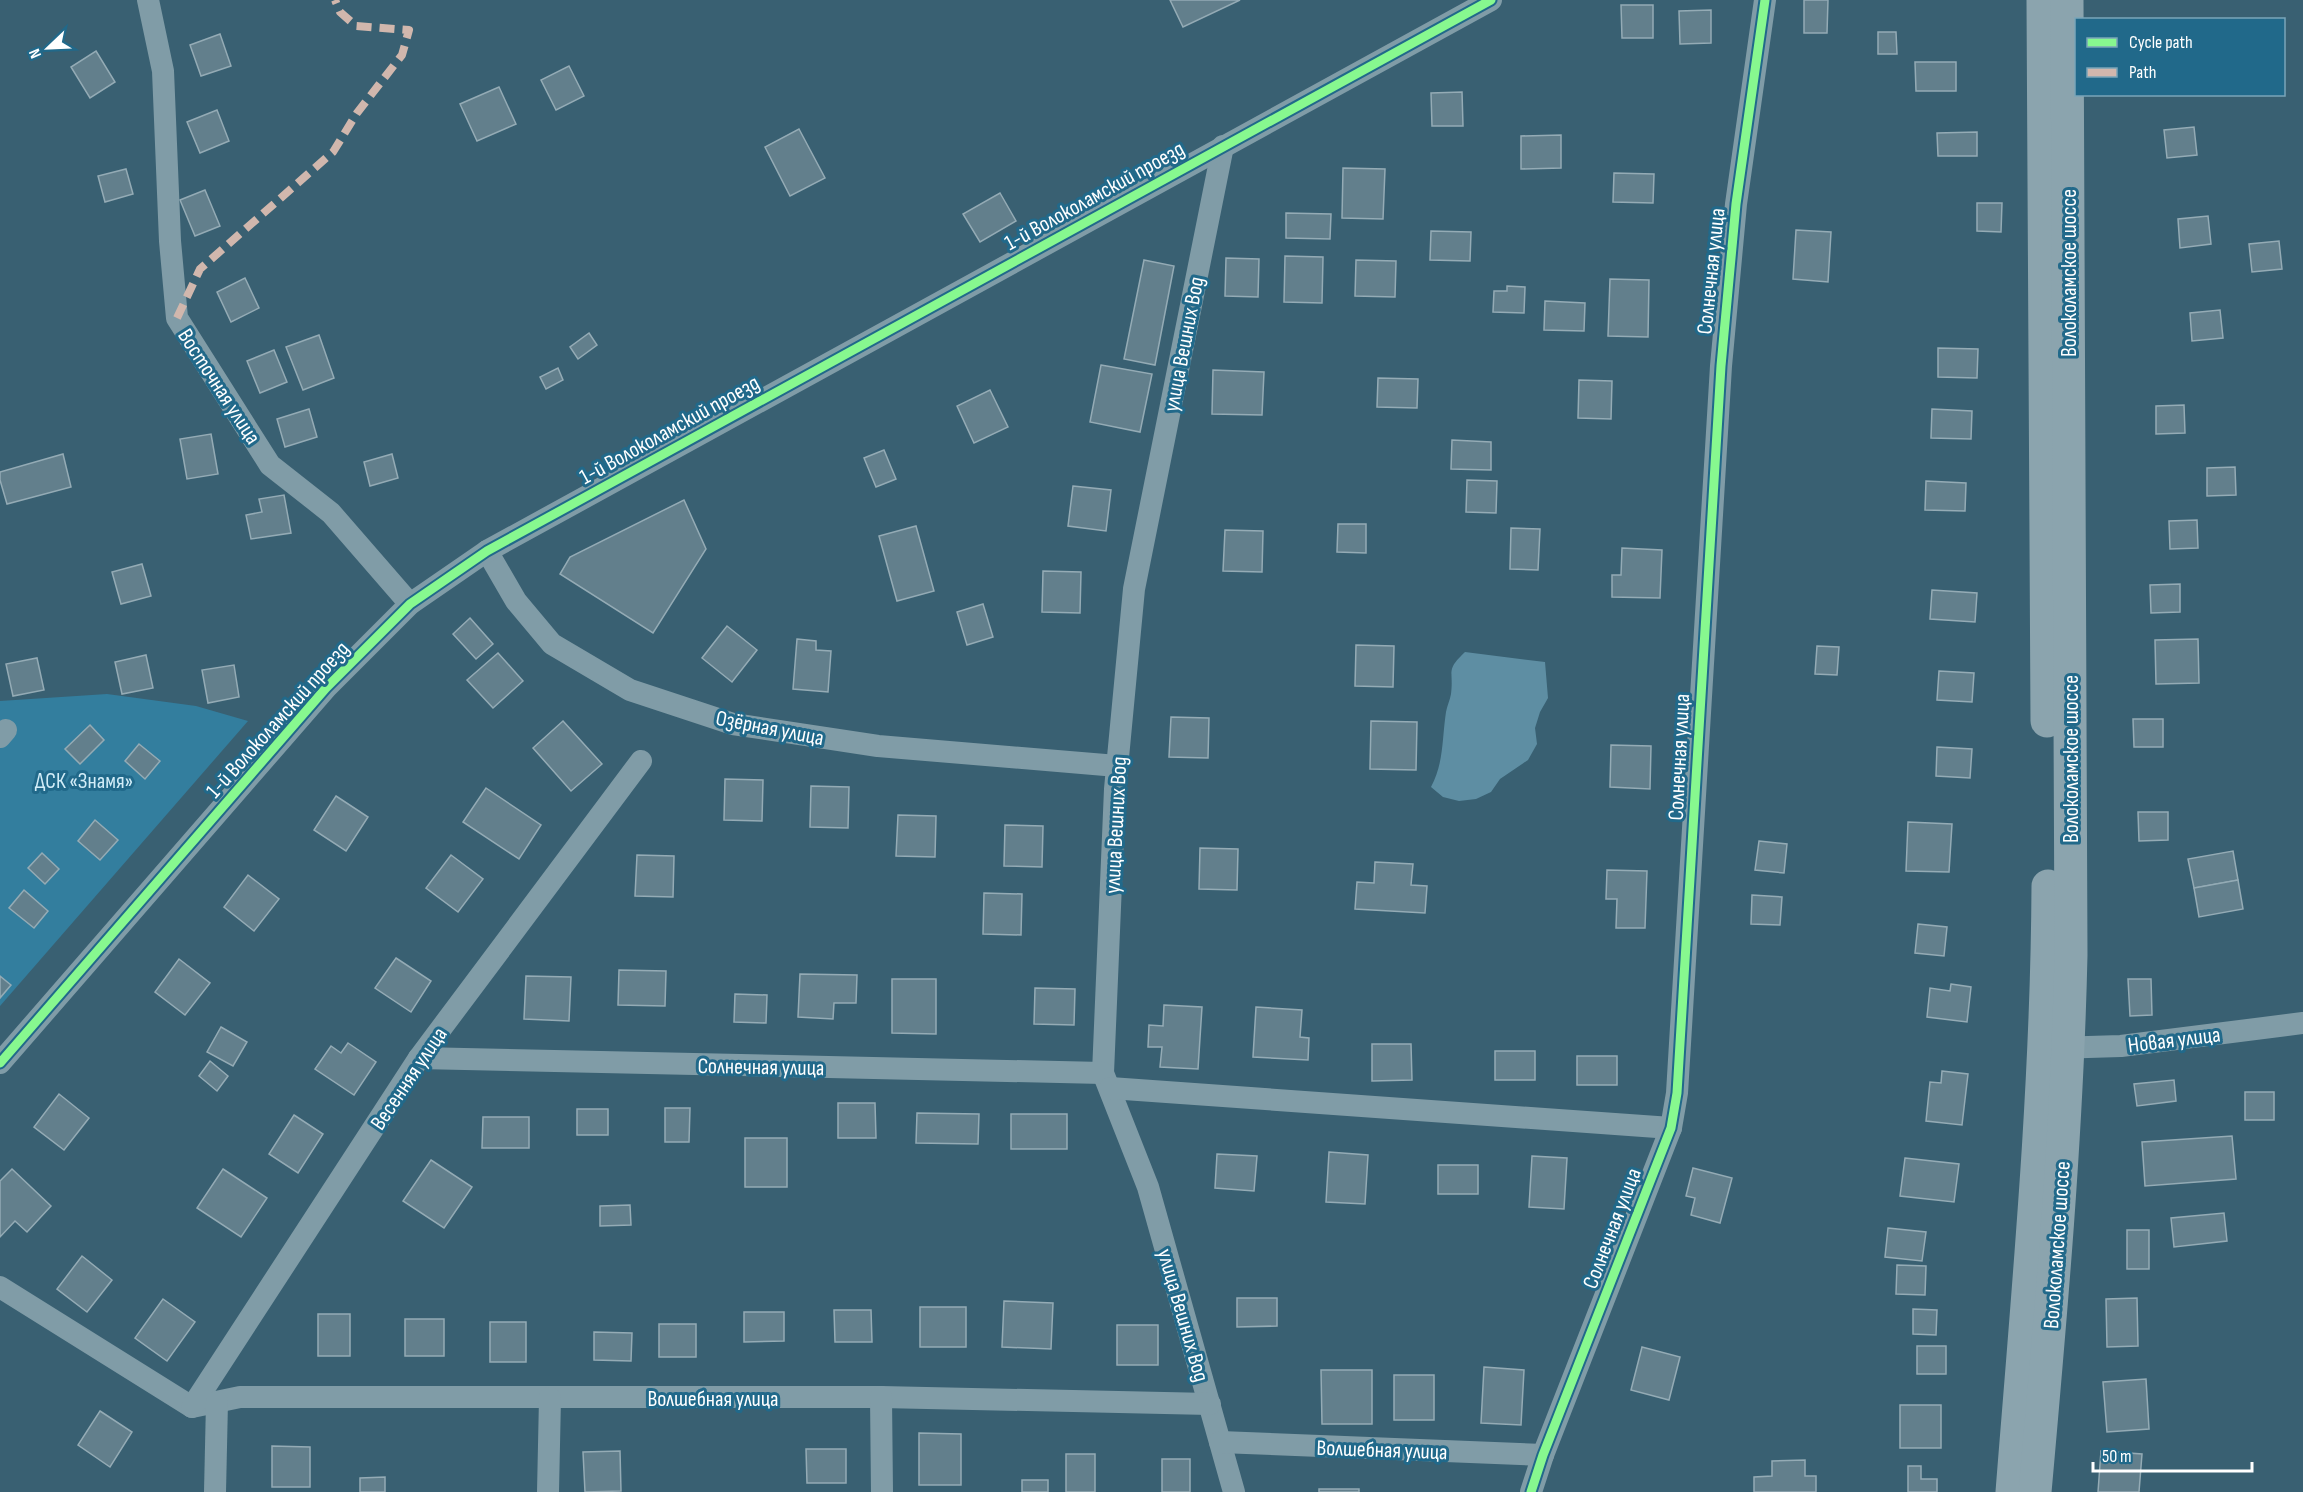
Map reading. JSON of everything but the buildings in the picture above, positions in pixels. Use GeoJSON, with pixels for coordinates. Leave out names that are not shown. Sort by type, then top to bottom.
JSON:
{"type":"FeatureCollection","features":[{"type":"Feature","properties":{"kind":"main road","name":"Волоколамское шоссе"},"geometry":{"type":"LineString","coordinates":[[2012,1492],[2033,1238],[2071,943],[2055,13]]}},
{"type":"Feature","properties":{"kind":"main road","name":"Волоколамское шоссе"},"geometry":{"type":"LineString","coordinates":[[2035,1492],[2057,1242],[2057,1048]]}},
{"type":"Feature","properties":{"kind":"street","name":"Восточная улица"},"geometry":{"type":"LineString","coordinates":[[148,0],[163,71],[170,241],[177,318],[270,465],[331,513],[410,604]]}},
{"type":"Feature","properties":{"kind":"street","name":"1-й Волоколамский проезд"},"geometry":{"type":"LineString","coordinates":[[0,1064],[326,688],[410,604],[488,551],[1491,0]]}},
{"type":"Feature","properties":{"kind":"street","name":"Солнечная улица"},"geometry":{"type":"LineString","coordinates":[[1531,1492],[1543,1455],[1671,1128],[1677,1093],[1720,366],[1736,204],[1766,0]]}},
{"type":"Feature","properties":{"kind":"street","name":"улица Вешних Вод"},"geometry":{"type":"LineString","coordinates":[[1223,146],[1134,589],[1117,766],[1107,1081],[1148,1187],[1234,1492]]}},
{"type":"Feature","properties":{"kind":"street","name":"Озёрная улица"},"geometry":{"type":"LineString","coordinates":[[488,551],[516,601],[552,644],[630,690],[733,724],[878,746],[1117,766]]}},
{"type":"Feature","properties":{"kind":"street","name":"Весенняя улица"},"geometry":{"type":"LineString","coordinates":[[192,1407],[419,1058],[641,761]]}},
{"type":"Feature","properties":{"kind":"street","name":"Новая улица"},"geometry":{"type":"LineString","coordinates":[[2057,1048],[2121,1046],[2303,1023]]}},
{"type":"Feature","properties":{"kind":"street","name":"Солнечная улица"},"geometry":{"type":"LineString","coordinates":[[419,1058],[1107,1081],[1671,1128]]}},
{"type":"Feature","properties":{"kind":"street"},"geometry":{"type":"LineString","coordinates":[[0,1287],[192,1407]]}},
{"type":"Feature","properties":{"kind":"street","name":"Волшебная улица"},"geometry":{"type":"LineString","coordinates":[[192,1407],[240,1397],[881,1397],[1210,1404]]}},
{"type":"Feature","properties":{"kind":"street"},"geometry":{"type":"LineString","coordinates":[[881,1397],[882,1492]]}},
{"type":"Feature","properties":{"kind":"street"},"geometry":{"type":"LineString","coordinates":[[548,1492],[550,1398]]}},
{"type":"Feature","properties":{"kind":"street"},"geometry":{"type":"LineString","coordinates":[[215,1492],[217,1402]]}},
{"type":"Feature","properties":{"kind":"street","name":"Волшебная улица"},"geometry":{"type":"LineString","coordinates":[[1220,1442],[1543,1455]]}},
{"type":"Feature","properties":{"kind":"green space","name":"ДСК «Знамя»"},"geometry":{"type":"Polygon","coordinates":[[[107,694],[196,706],[248,721],[0,1006],[0,701],[107,694]]]}},
{"type":"Feature","properties":{"kind":"shaded area"},"geometry":{"type":"Polygon","coordinates":[[[1465,652],[1545,662],[1548,698],[1535,728],[1537,744],[1528,760],[1500,779],[1491,792],[1476,799],[1459,801],[1443,797],[1431,787],[1440,760],[1453,667],[1465,652]]]}},
{"type":"Feature","properties":{"kind":"marked path"},"geometry":{"type":"LineString","coordinates":[[177,318],[200,269],[333,152],[357,113],[402,55],[409,30],[356,26],[340,12],[335,0]]}},
{"type":"Feature","properties":{"kind":"cycle path"},"geometry":{"type":"LineString","coordinates":[[0,1063],[326,688],[410,604],[487,551],[1491,0]]}},
{"type":"Feature","properties":{"kind":"cycle path"},"geometry":{"type":"LineString","coordinates":[[1531,1492],[1543,1455],[1671,1128],[1677,1093],[1721,366],[1736,204],[1765,0]]}}]}
